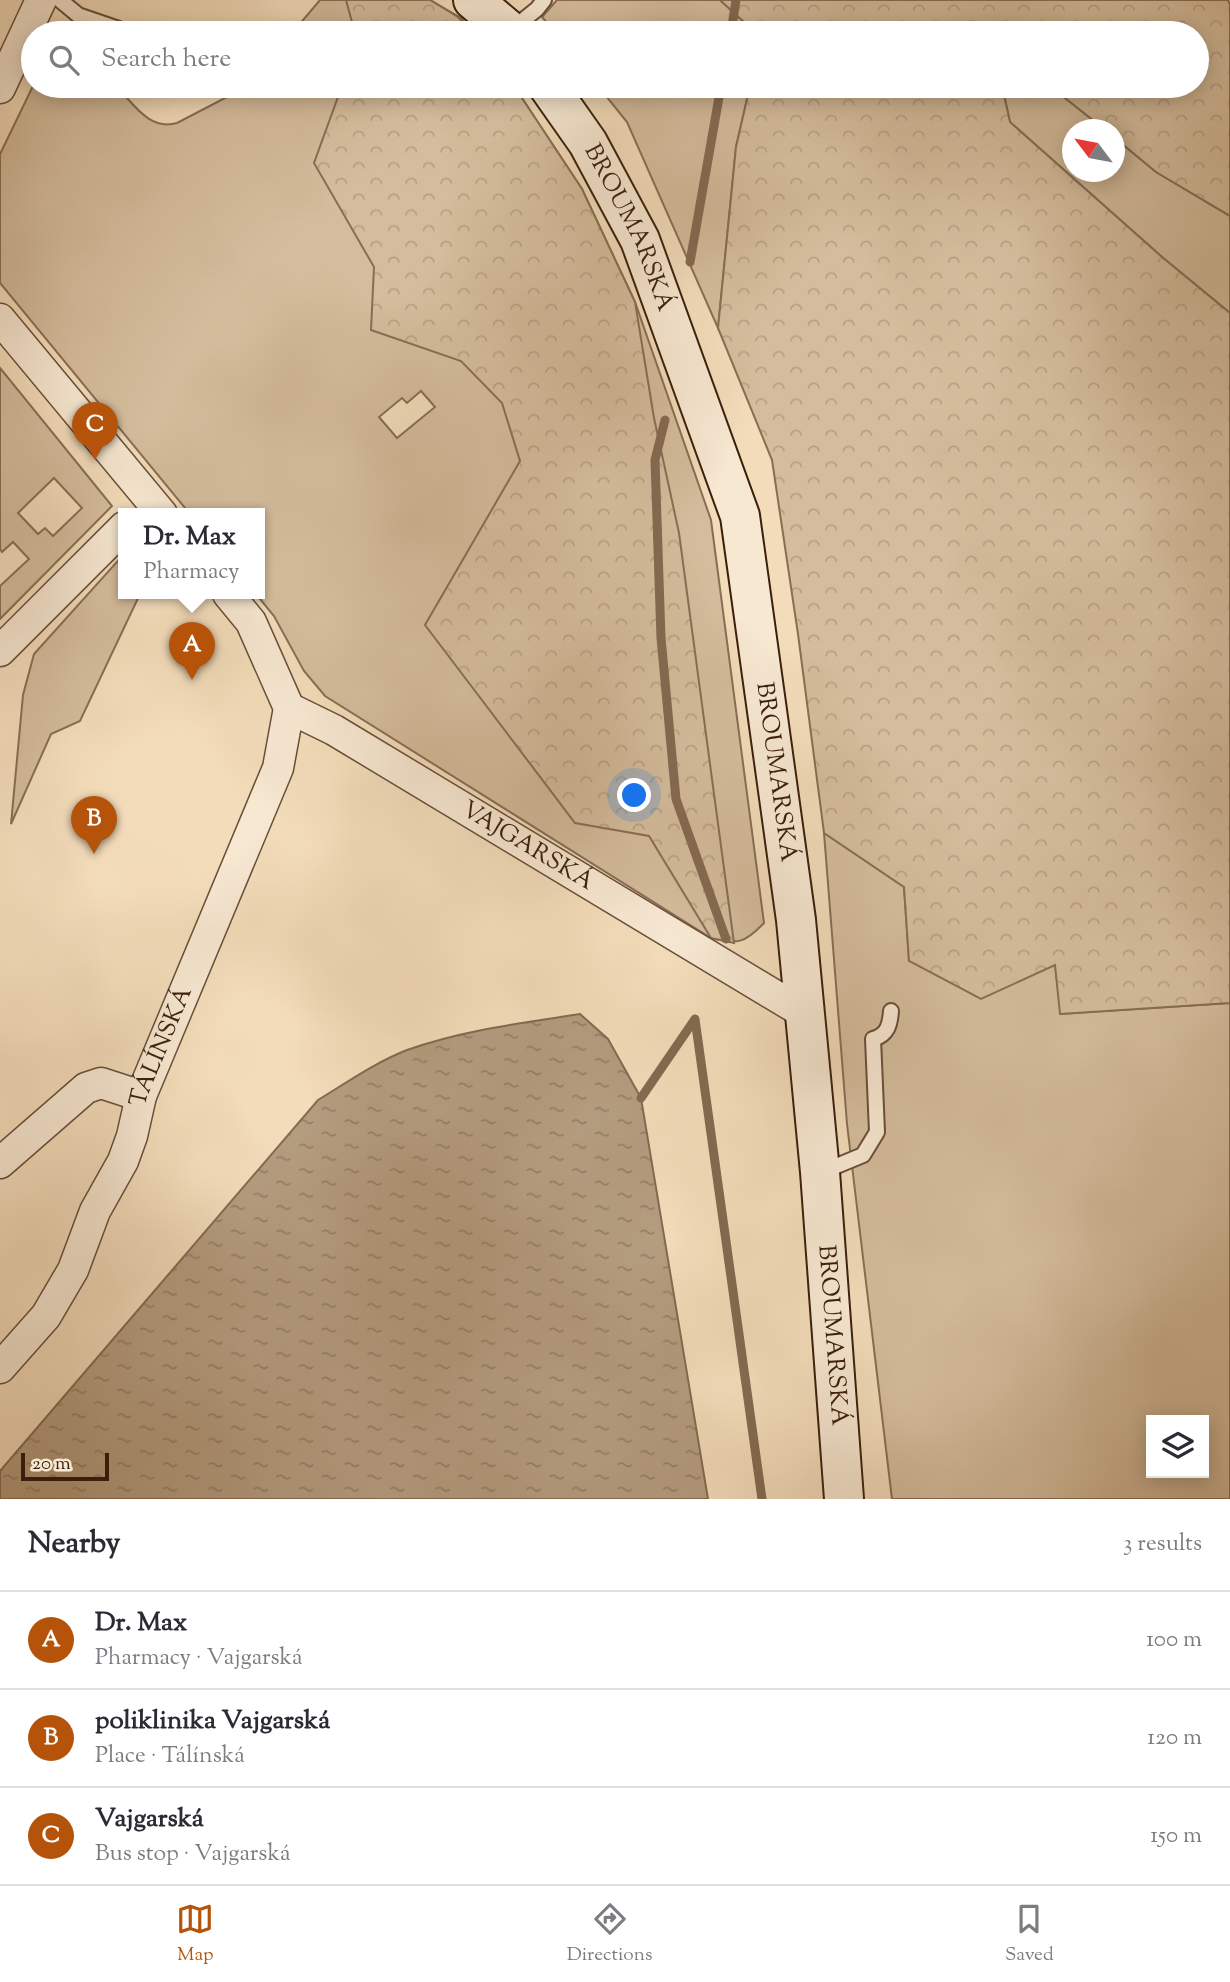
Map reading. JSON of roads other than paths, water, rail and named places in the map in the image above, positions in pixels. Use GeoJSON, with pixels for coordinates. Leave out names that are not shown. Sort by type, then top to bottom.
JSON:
{"type":"FeatureCollection","features":[{"type":"Feature","properties":{"kind":"street"},"geometry":{"type":"LineString","coordinates":[[31,21],[41,0]]}},
{"type":"Feature","properties":{"kind":"street"},"geometry":{"type":"LineString","coordinates":[[473,0],[498,21]]}},
{"type":"Feature","properties":{"kind":"street"},"geometry":{"type":"LineString","coordinates":[[487,0],[503,21]]}},
{"type":"Feature","properties":{"kind":"street"},"geometry":{"type":"LineString","coordinates":[[0,88],[21,43]]}},
{"type":"Feature","properties":{"kind":"street","name":"BROUMARSKÁ"},"geometry":{"type":"LineString","coordinates":[[556,98],[588,143],[640,240],[740,516],[793,894],[820,1172],[844,1499]]}},
{"type":"Feature","properties":{"kind":"street"},"geometry":{"type":"LineString","coordinates":[[0,319],[149,508]]}},
{"type":"Feature","properties":{"kind":"street"},"geometry":{"type":"LineString","coordinates":[[0,650],[118,533]]}},
{"type":"Feature","properties":{"kind":"street"},"geometry":{"type":"LineString","coordinates":[[232,599],[251,622],[289,708]]}},
{"type":"Feature","properties":{"kind":"street","name":"VAJGARSKÁ"},"geometry":{"type":"LineString","coordinates":[[289,708],[334,730],[804,1013]]}},
{"type":"Feature","properties":{"kind":"street","name":"TÁLÍNSKÁ"},"geometry":{"type":"LineString","coordinates":[[0,1368],[46,1316],[73,1270],[95,1211],[123,1161],[141,1096],[278,768],[289,708]]}},
{"type":"Feature","properties":{"kind":"street"},"geometry":{"type":"LineString","coordinates":[[0,1163],[86,1088],[101,1083],[141,1096]]}},
{"type":"Feature","properties":{"kind":"lane"},"geometry":{"type":"LineString","coordinates":[[60,0],[78,15],[95,21]]}},
{"type":"Feature","properties":{"kind":"lane"},"geometry":{"type":"LineString","coordinates":[[523,21],[544,0]]}},
{"type":"Feature","properties":{"kind":"lane"},"geometry":{"type":"LineString","coordinates":[[820,1172],[863,1155],[877,1132],[873,1039],[888,1030],[891,1011]]}},
{"type":"Feature","properties":{"kind":"water"},"geometry":{"type":"Polygon","coordinates":[[[580,1014],[608,1039],[641,1098],[708,1499],[0,1499],[0,1471],[318,1100],[395,1055],[428,1043],[471,1032],[580,1014]]]}},
{"type":"Feature","properties":{"kind":"waterway"},"geometry":{"type":"LineString","coordinates":[[733,21],[736,0]]}},
{"type":"Feature","properties":{"kind":"waterway"},"geometry":{"type":"LineString","coordinates":[[690,262],[719,98]]}},
{"type":"Feature","properties":{"kind":"waterway"},"geometry":{"type":"LineString","coordinates":[[665,420],[655,460],[661,638],[676,799],[726,939]]}},
{"type":"Feature","properties":{"kind":"waterway"},"geometry":{"type":"LineString","coordinates":[[695,1019],[762,1499]]}},
{"type":"Feature","properties":{"kind":"waterway"},"geometry":{"type":"LineString","coordinates":[[641,1098],[695,1019]]}},
{"type":"Feature","properties":{"kind":"place","name":"Vajgarská"},"geometry":{"type":"Point","coordinates":[95,460]}},
{"type":"Feature","properties":{"kind":"place","name":"Dr. Max"},"geometry":{"type":"Point","coordinates":[192,680]}},
{"type":"Feature","properties":{"kind":"place","name":"poliklinika Vajgarská"},"geometry":{"type":"Point","coordinates":[94,854]}}]}
